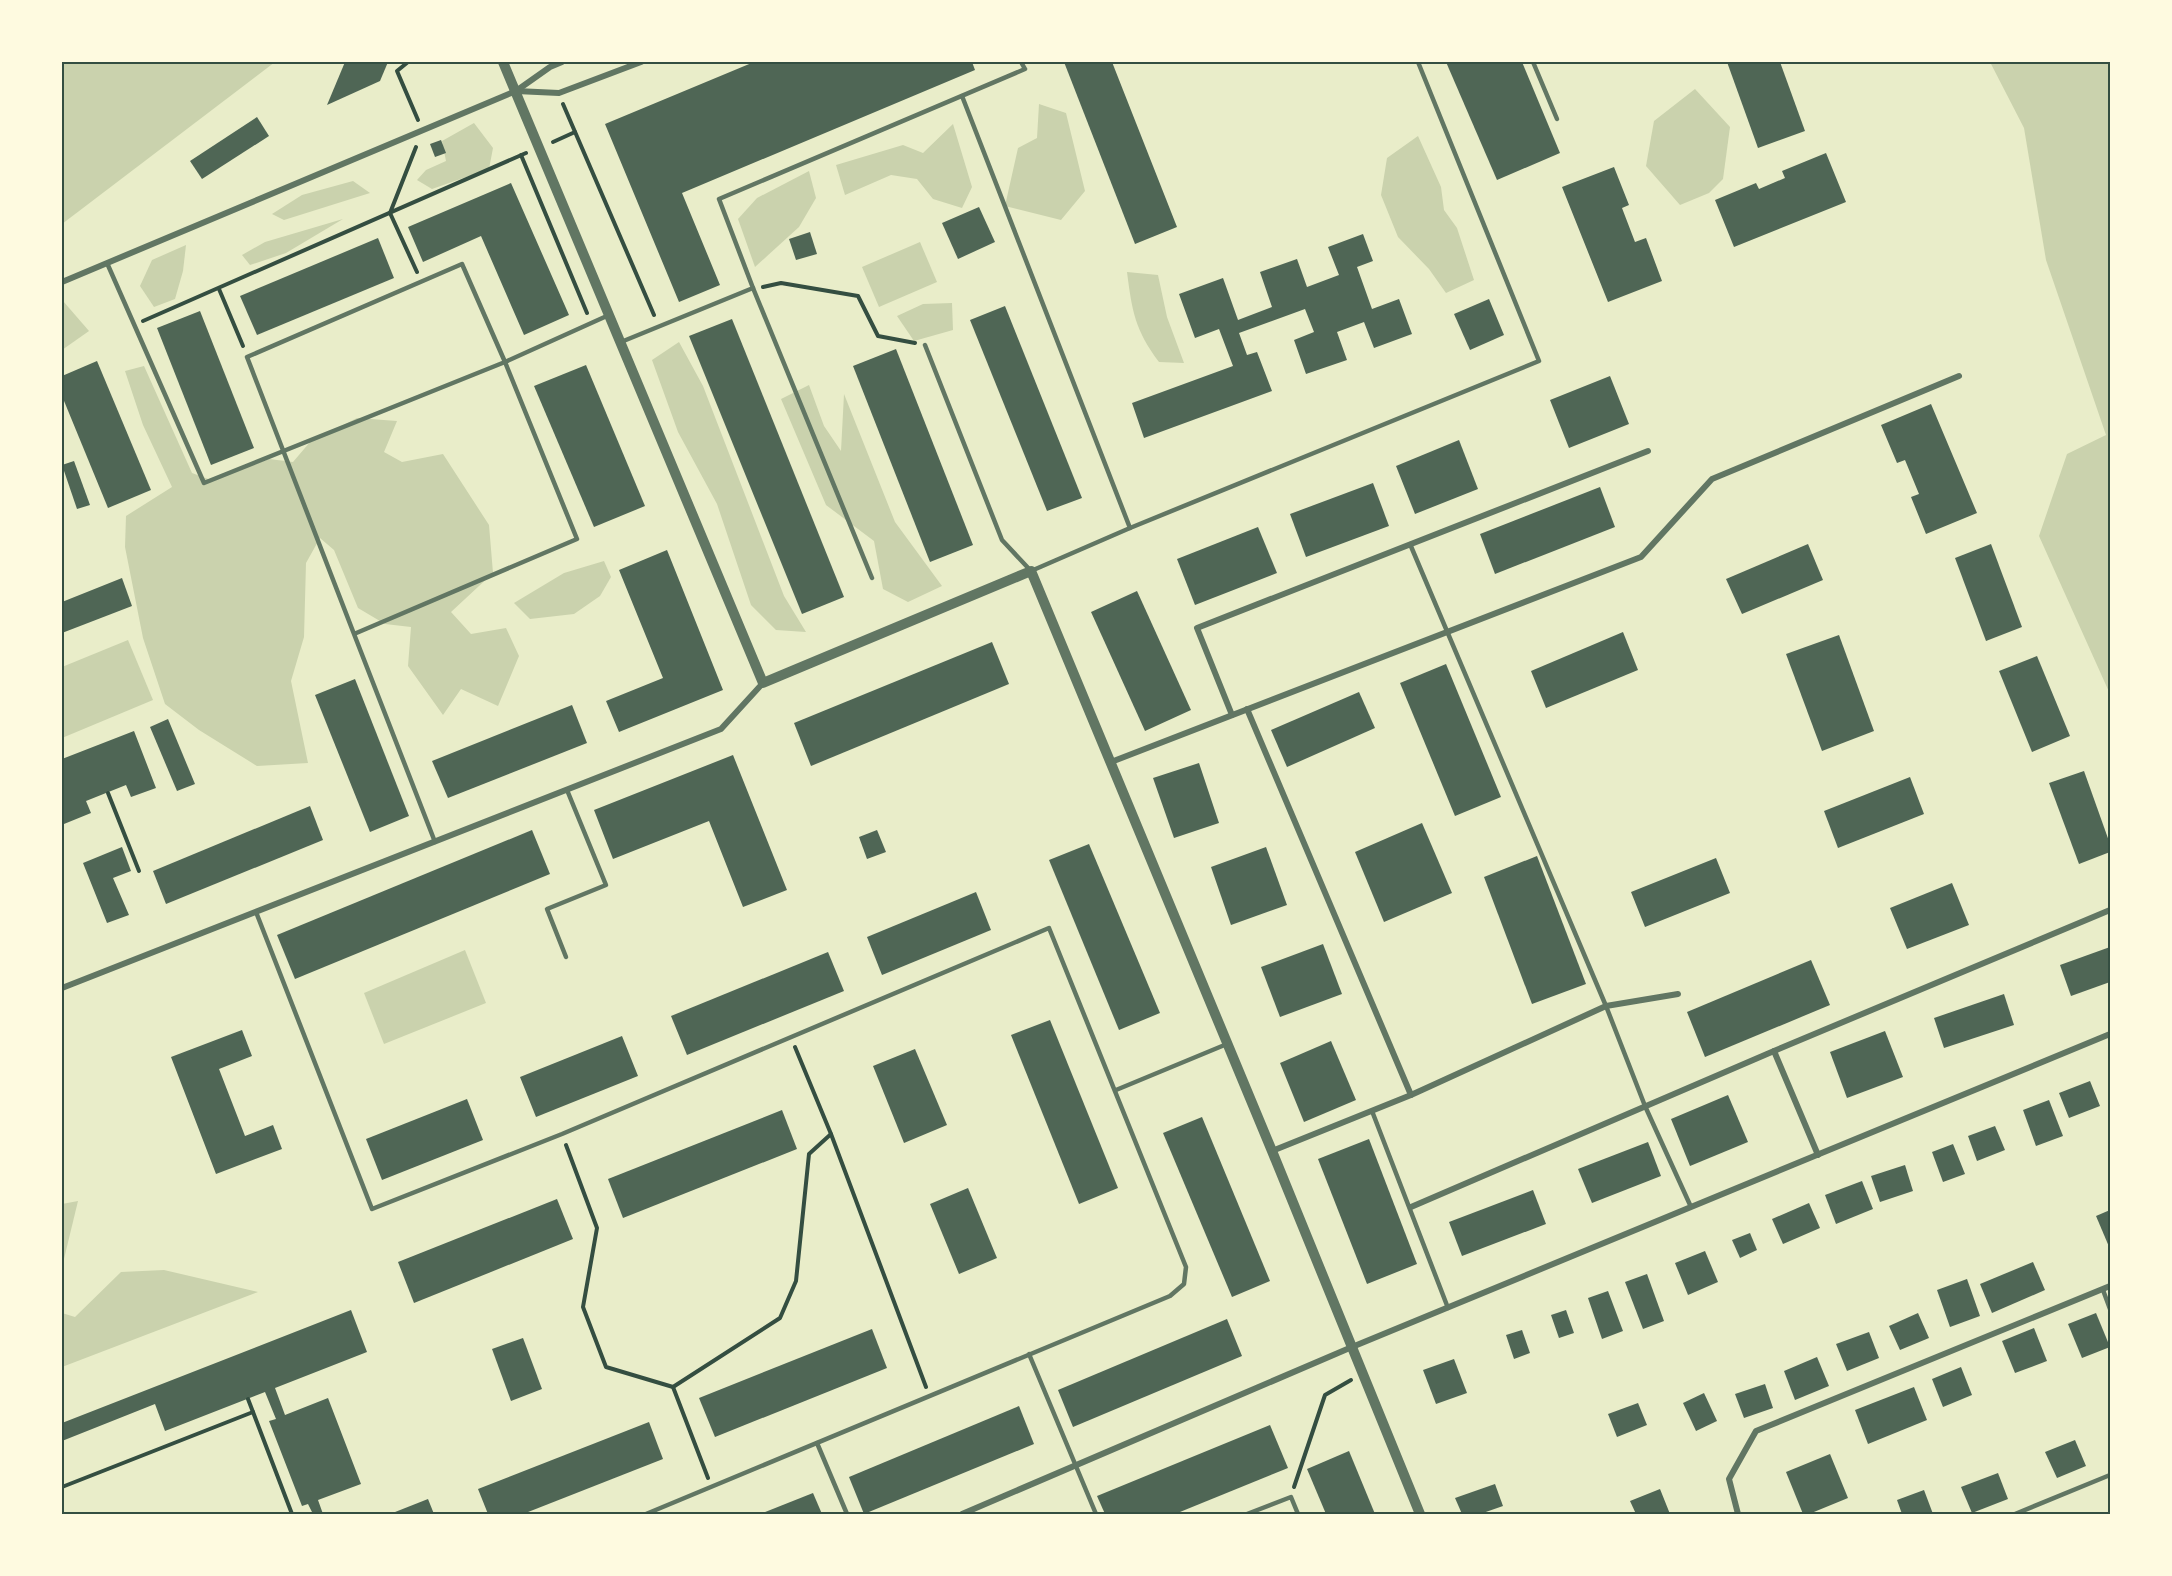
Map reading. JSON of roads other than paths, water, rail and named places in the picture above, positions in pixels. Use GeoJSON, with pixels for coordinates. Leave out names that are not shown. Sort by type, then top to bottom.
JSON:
{"type":"FeatureCollection","features":[{"type":"Feature","properties":{"kind":"street"},"geometry":{"type":"LineString","coordinates":[[503,62],[763,683]]}},
{"type":"Feature","properties":{"kind":"street"},"geometry":{"type":"LineString","coordinates":[[62,282],[516,91],[550,67],[562,62]]}},
{"type":"Feature","properties":{"kind":"street"},"geometry":{"type":"LineString","coordinates":[[516,91],[559,93],[641,62]]}},
{"type":"Feature","properties":{"kind":"street"},"geometry":{"type":"LineString","coordinates":[[1111,762],[1641,557],[1712,479],[1959,376]]}},
{"type":"Feature","properties":{"kind":"street"},"geometry":{"type":"LineString","coordinates":[[1232,715],[1197,628],[1648,451]]}},
{"type":"Feature","properties":{"kind":"street"},"geometry":{"type":"LineString","coordinates":[[62,988],[722,729],[763,683],[1031,571],[1272,1151],[1420,1515]]}},
{"type":"Feature","properties":{"kind":"street"},"geometry":{"type":"LineString","coordinates":[[1247,710],[1411,1095]]}},
{"type":"Feature","properties":{"kind":"street"},"geometry":{"type":"LineString","coordinates":[[1411,1208],[1774,1051],[2110,910]]}},
{"type":"Feature","properties":{"kind":"street"},"geometry":{"type":"LineString","coordinates":[[1272,1151],[1411,1095],[1606,1006],[1678,993]]}},
{"type":"Feature","properties":{"kind":"street"},"geometry":{"type":"LineString","coordinates":[[962,1515],[1352,1347],[2110,1034]]}},
{"type":"Feature","properties":{"kind":"street"},"geometry":{"type":"LineString","coordinates":[[1774,1051],[1818,1155]]}},
{"type":"Feature","properties":{"kind":"street"},"geometry":{"type":"LineString","coordinates":[[1738,1515],[1729,1479],[1756,1431],[2110,1286]]}},
{"type":"Feature","properties":{"kind":"lane"},"geometry":{"type":"LineString","coordinates":[[872,578],[719,199],[1024,69],[1021,62]]}},
{"type":"Feature","properties":{"kind":"lane"},"geometry":{"type":"LineString","coordinates":[[924,345],[1002,540],[1031,571],[1130,528],[1539,362],[1418,62]]}},
{"type":"Feature","properties":{"kind":"lane"},"geometry":{"type":"LineString","coordinates":[[1533,62],[1557,119]]}},
{"type":"Feature","properties":{"kind":"lane"},"geometry":{"type":"LineString","coordinates":[[962,96],[1130,528]]}},
{"type":"Feature","properties":{"kind":"lane"},"geometry":{"type":"LineString","coordinates":[[107,263],[204,483],[505,362],[609,315]]}},
{"type":"Feature","properties":{"kind":"lane"},"geometry":{"type":"LineString","coordinates":[[354,634],[577,539],[505,362],[462,264],[247,357],[283,453],[435,842]]}},
{"type":"Feature","properties":{"kind":"lane"},"geometry":{"type":"LineString","coordinates":[[621,342],[753,288]]}},
{"type":"Feature","properties":{"kind":"lane"},"geometry":{"type":"LineString","coordinates":[[1410,544],[1606,1006],[1646,1106],[1691,1207]]}},
{"type":"Feature","properties":{"kind":"lane"},"geometry":{"type":"LineString","coordinates":[[566,957],[547,909],[606,885],[567,790]]}},
{"type":"Feature","properties":{"kind":"lane"},"geometry":{"type":"LineString","coordinates":[[256,912],[372,1209],[562,1134],[1049,928],[1186,1267],[1184,1284],[1170,1296],[646,1515]]}},
{"type":"Feature","properties":{"kind":"lane"},"geometry":{"type":"LineString","coordinates":[[1116,1090],[1227,1044]]}},
{"type":"Feature","properties":{"kind":"lane"},"geometry":{"type":"LineString","coordinates":[[1372,1111],[1448,1308]]}},
{"type":"Feature","properties":{"kind":"lane"},"geometry":{"type":"LineString","coordinates":[[2103,1290],[2110,1309]]}},
{"type":"Feature","properties":{"kind":"lane"},"geometry":{"type":"LineString","coordinates":[[1029,1354],[1096,1515]]}},
{"type":"Feature","properties":{"kind":"lane"},"geometry":{"type":"LineString","coordinates":[[817,1443],[847,1515]]}},
{"type":"Feature","properties":{"kind":"lane"},"geometry":{"type":"LineString","coordinates":[[2015,1515],[2110,1475]]}},
{"type":"Feature","properties":{"kind":"lane"},"geometry":{"type":"LineString","coordinates":[[1246,1515],[1291,1497],[1298,1515]]}},
{"type":"Feature","properties":{"kind":"lane"},"geometry":{"type":"LineString","coordinates":[[660,1509],[663,1515]]}}]}
